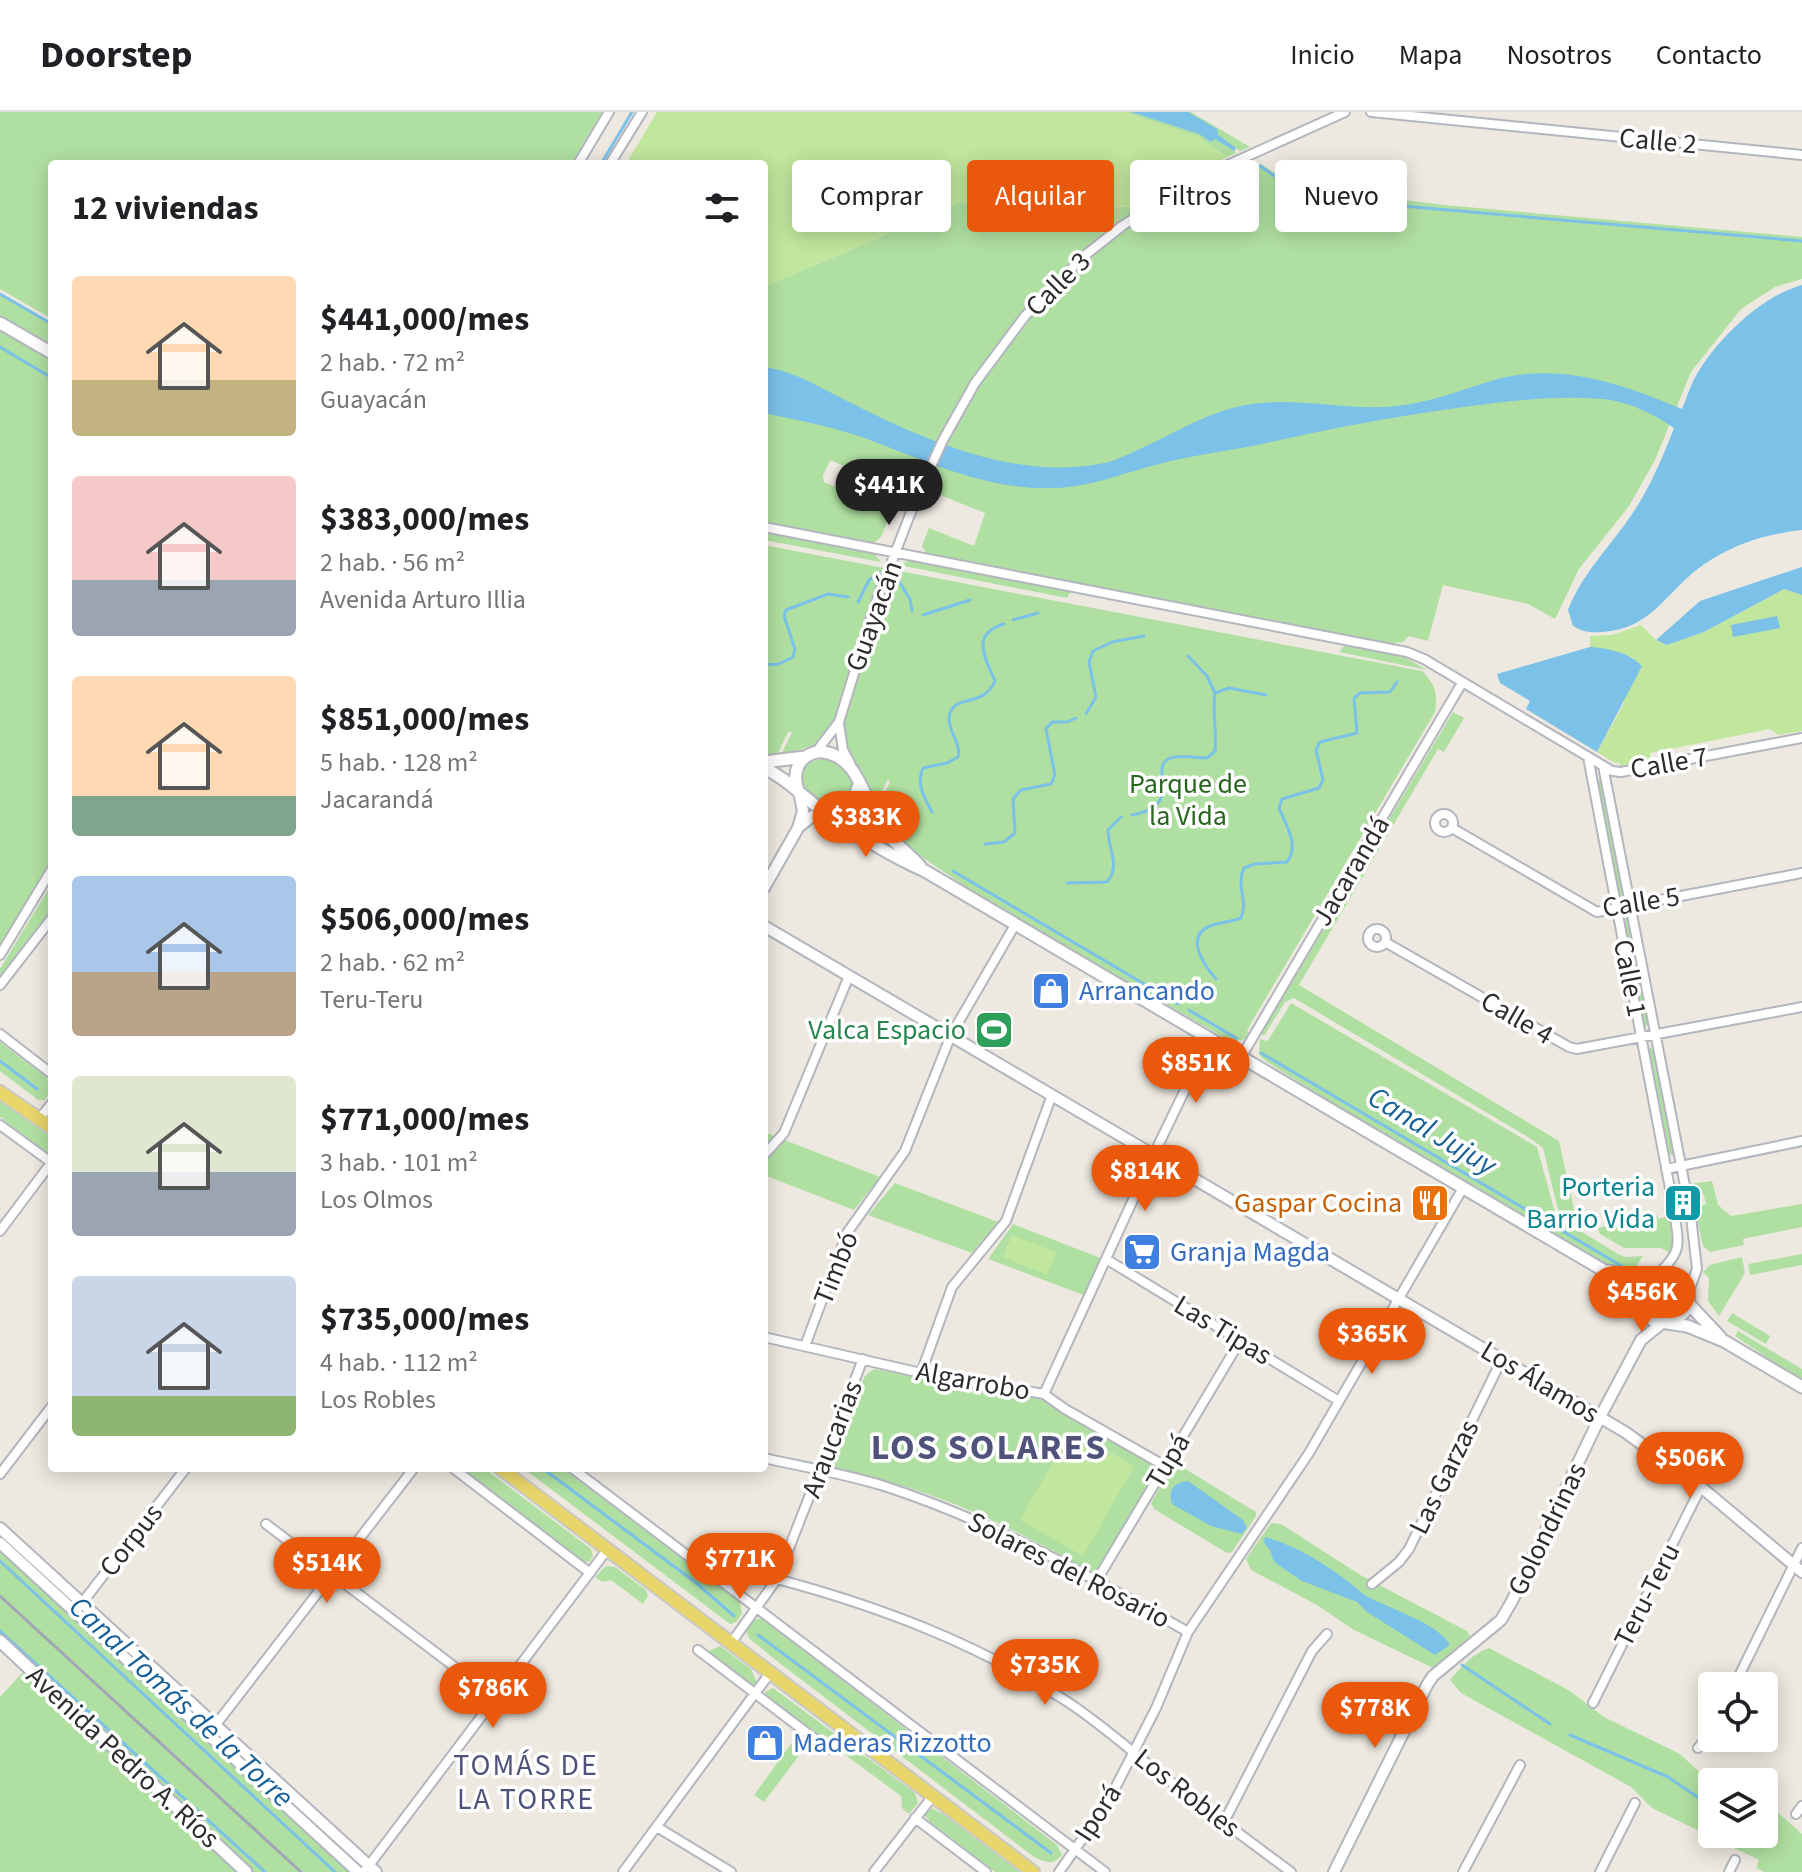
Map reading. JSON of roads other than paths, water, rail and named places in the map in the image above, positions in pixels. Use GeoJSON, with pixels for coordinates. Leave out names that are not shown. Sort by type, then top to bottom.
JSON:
{"type":"FeatureCollection","features":[{"type":"Feature","properties":{"kind":"main road"},"geometry":{"type":"LineString","coordinates":[[0,323],[48,351]]}},
{"type":"Feature","properties":{"kind":"main road"},"geometry":{"type":"LineString","coordinates":[[799,792],[795,775],[797,768],[811,754]]}},
{"type":"Feature","properties":{"kind":"main road"},"geometry":{"type":"LineString","coordinates":[[768,761],[811,754],[839,757],[852,768],[887,833],[925,871]]}},
{"type":"Feature","properties":{"kind":"main road"},"geometry":{"type":"LineString","coordinates":[[768,770],[782,777],[825,812],[903,861],[925,871],[1603,1270],[1630,1290],[1654,1321],[1687,1326],[1724,1341],[1802,1387]]}},
{"type":"Feature","properties":{"kind":"main road"},"geometry":{"type":"LineString","coordinates":[[825,812],[851,805],[859,785]]}},
{"type":"Feature","properties":{"kind":"main road"},"geometry":{"type":"LineString","coordinates":[[0,1086],[48,1125]]}},
{"type":"Feature","properties":{"kind":"main road"},"geometry":{"type":"LineString","coordinates":[[0,1092],[36,1116]]}},
{"type":"Feature","properties":{"kind":"main road"},"geometry":{"type":"LineString","coordinates":[[1603,1270],[1621,1276],[1654,1278],[1664,1275],[1679,1281],[1688,1299],[1724,1341]]}},
{"type":"Feature","properties":{"kind":"main road"},"geometry":{"type":"LineString","coordinates":[[1642,1307],[1644,1286],[1654,1278]]}},
{"type":"Feature","properties":{"kind":"main road"},"geometry":{"type":"LineString","coordinates":[[1666,1323],[1678,1318],[1688,1299]]}},
{"type":"Feature","properties":{"kind":"main road"},"geometry":{"type":"LineString","coordinates":[[505,1472],[1033,1872]]}},
{"type":"Feature","properties":{"kind":"main road","name":"Avenida Pedro A. Ríos"},"geometry":{"type":"LineString","coordinates":[[0,1641],[246,1872]]}},
{"type":"Feature","properties":{"kind":"street"},"geometry":{"type":"LineString","coordinates":[[580,160],[609,112]]}},
{"type":"Feature","properties":{"kind":"street"},"geometry":{"type":"LineString","coordinates":[[612,160],[642,112]]}},
{"type":"Feature","properties":{"kind":"street","name":"Calle 3"},"geometry":{"type":"LineString","coordinates":[[931,468],[975,383],[998,350],[1049,289],[1083,257],[1122,226],[1188,183],[1345,112]]}},
{"type":"Feature","properties":{"kind":"street","name":"Calle 2"},"geometry":{"type":"LineString","coordinates":[[1371,112],[1802,155]]}},
{"type":"Feature","properties":{"kind":"street","name":"Guayacán"},"geometry":{"type":"LineString","coordinates":[[811,754],[839,722],[866,632],[931,468]]}},
{"type":"Feature","properties":{"kind":"street","name":"Calle 7"},"geometry":{"type":"LineString","coordinates":[[768,528],[1407,652],[1424,659],[1612,771],[1621,772],[1802,738]]}},
{"type":"Feature","properties":{"kind":"street","name":"Jacarandá"},"geometry":{"type":"LineString","coordinates":[[1240,1059],[1462,683]]}},
{"type":"Feature","properties":{"kind":"street"},"geometry":{"type":"LineString","coordinates":[[839,722],[843,750],[852,768]]}},
{"type":"Feature","properties":{"kind":"street","name":"Calle 1"},"geometry":{"type":"LineString","coordinates":[[1588,757],[1672,1199]]}},
{"type":"Feature","properties":{"kind":"street","name":"Calle 1"},"geometry":{"type":"LineString","coordinates":[[1603,766],[1687,1196]]}},
{"type":"Feature","properties":{"kind":"street"},"geometry":{"type":"LineString","coordinates":[[768,881],[798,828],[803,811],[799,792]]}},
{"type":"Feature","properties":{"kind":"street"},"geometry":{"type":"LineString","coordinates":[[798,828],[811,817],[825,812]]}},
{"type":"Feature","properties":{"kind":"street","name":"Calle 5"},"geometry":{"type":"LineString","coordinates":[[1452,828],[1597,912],[1802,873]]}},
{"type":"Feature","properties":{"kind":"street"},"geometry":{"type":"LineString","coordinates":[[0,955],[48,876]]}},
{"type":"Feature","properties":{"kind":"street"},"geometry":{"type":"LineString","coordinates":[[0,985],[48,923]]}},
{"type":"Feature","properties":{"kind":"street","name":"Timbó"},"geometry":{"type":"LineString","coordinates":[[805,1346],[847,1233],[905,1151],[951,1035],[1015,925]]}},
{"type":"Feature","properties":{"kind":"street","name":"Los Álamos"},"geometry":{"type":"LineString","coordinates":[[768,928],[1600,1417],[1701,1487],[1798,1568]]}},
{"type":"Feature","properties":{"kind":"street","name":"Calle 4"},"geometry":{"type":"LineString","coordinates":[[1385,942],[1577,1049],[1802,1007]]}},
{"type":"Feature","properties":{"kind":"street"},"geometry":{"type":"LineString","coordinates":[[768,1151],[784,1133],[849,976]]}},
{"type":"Feature","properties":{"kind":"street"},"geometry":{"type":"LineString","coordinates":[[0,1034],[48,1071]]}},
{"type":"Feature","properties":{"kind":"street"},"geometry":{"type":"LineString","coordinates":[[1044,1394],[1154,1154],[1197,1065],[1212,1042]]}},
{"type":"Feature","properties":{"kind":"street"},"geometry":{"type":"LineString","coordinates":[[921,1373],[952,1287],[1006,1221],[1052,1095]]}},
{"type":"Feature","properties":{"kind":"street"},"geometry":{"type":"LineString","coordinates":[[36,1116],[48,1106]]}},
{"type":"Feature","properties":{"kind":"street"},"geometry":{"type":"LineString","coordinates":[[0,1125],[48,1160]]}},
{"type":"Feature","properties":{"kind":"street"},"geometry":{"type":"LineString","coordinates":[[1666,1169],[1802,1141]]}},
{"type":"Feature","properties":{"kind":"street"},"geometry":{"type":"LineString","coordinates":[[0,1231],[48,1168]]}},
{"type":"Feature","properties":{"kind":"street","name":"Iporá"},"geometry":{"type":"LineString","coordinates":[[1059,1872],[1107,1804],[1134,1753],[1188,1632],[1309,1453],[1463,1188]]}},
{"type":"Feature","properties":{"kind":"street"},"geometry":{"type":"LineString","coordinates":[[1688,1299],[1697,1269],[1690,1208]]}},
{"type":"Feature","properties":{"kind":"street"},"geometry":{"type":"LineString","coordinates":[[1654,1278],[1675,1257],[1678,1246],[1674,1211]]}},
{"type":"Feature","properties":{"kind":"street"},"geometry":{"type":"LineString","coordinates":[[1675,1222],[1692,1219]]}},
{"type":"Feature","properties":{"kind":"street","name":"Las Tipas"},"geometry":{"type":"LineString","coordinates":[[1106,1259],[1339,1401]]}},
{"type":"Feature","properties":{"kind":"street","name":"Golondrinas"},"geometry":{"type":"LineString","coordinates":[[1334,1872],[1427,1685],[1501,1620],[1512,1601],[1600,1417],[1641,1340],[1642,1307]]}},
{"type":"Feature","properties":{"kind":"street","name":"Golondrinas"},"geometry":{"type":"LineString","coordinates":[[1641,1340],[1666,1323]]}},
{"type":"Feature","properties":{"kind":"street","name":"Algarrobo"},"geometry":{"type":"LineString","coordinates":[[768,1338],[921,1373],[1044,1394],[1165,1466]]}},
{"type":"Feature","properties":{"kind":"street","name":"Tupá"},"geometry":{"type":"LineString","coordinates":[[1097,1580],[1240,1341]]}},
{"type":"Feature","properties":{"kind":"street","name":"Araucarias"},"geometry":{"type":"LineString","coordinates":[[731,1643],[777,1579],[863,1359]]}},
{"type":"Feature","properties":{"kind":"street","name":"Las Garzas"},"geometry":{"type":"LineString","coordinates":[[1372,1584],[1399,1562],[1409,1549],[1502,1359]]}},
{"type":"Feature","properties":{"kind":"street"},"geometry":{"type":"LineString","coordinates":[[0,1474],[48,1411]]}},
{"type":"Feature","properties":{"kind":"street","name":"Solares del Rosario"},"geometry":{"type":"LineString","coordinates":[[768,1459],[882,1485],[960,1514],[1046,1553],[1188,1632]]}},
{"type":"Feature","properties":{"kind":"street","name":"Corpus"},"geometry":{"type":"LineString","coordinates":[[79,1607],[183,1472]]}},
{"type":"Feature","properties":{"kind":"street"},"geometry":{"type":"LineString","coordinates":[[209,1733],[411,1472]]}},
{"type":"Feature","properties":{"kind":"street"},"geometry":{"type":"LineString","coordinates":[[458,1472],[590,1573]]}},
{"type":"Feature","properties":{"kind":"street"},"geometry":{"type":"LineString","coordinates":[[577,1472],[1105,1872]]}},
{"type":"Feature","properties":{"kind":"street","name":"Teru-Teru"},"geometry":{"type":"LineString","coordinates":[[1593,1703],[1701,1487]]}},
{"type":"Feature","properties":{"kind":"street"},"geometry":{"type":"LineString","coordinates":[[266,1524],[497,1699]]}},
{"type":"Feature","properties":{"kind":"street"},"geometry":{"type":"LineString","coordinates":[[0,1528],[209,1733],[367,1870]]}},
{"type":"Feature","properties":{"kind":"street"},"geometry":{"type":"LineString","coordinates":[[0,1543],[217,1724],[367,1870]]}},
{"type":"Feature","properties":{"kind":"street"},"geometry":{"type":"LineString","coordinates":[[1742,1672],[1798,1568],[1802,1548]]}},
{"type":"Feature","properties":{"kind":"street"},"geometry":{"type":"LineString","coordinates":[[367,1870],[607,1550]]}},
{"type":"Feature","properties":{"kind":"street","name":"Los Robles"},"geometry":{"type":"LineString","coordinates":[[777,1579],[867,1605],[973,1648],[1065,1700],[1291,1872]]}},
{"type":"Feature","properties":{"kind":"street"},"geometry":{"type":"LineString","coordinates":[[1224,1822],[1312,1651],[1327,1634]]}},
{"type":"Feature","properties":{"kind":"street"},"geometry":{"type":"LineString","coordinates":[[698,1650],[828,1749]]}},
{"type":"Feature","properties":{"kind":"street"},"geometry":{"type":"LineString","coordinates":[[623,1872],[770,1673]]}},
{"type":"Feature","properties":{"kind":"street"},"geometry":{"type":"LineString","coordinates":[[1463,1872],[1520,1765]]}},
{"type":"Feature","properties":{"kind":"street"},"geometry":{"type":"LineString","coordinates":[[874,1872],[933,1796]]}},
{"type":"Feature","properties":{"kind":"street"},"geometry":{"type":"LineString","coordinates":[[1600,1872],[1635,1803]]}},
{"type":"Feature","properties":{"kind":"street"},"geometry":{"type":"LineString","coordinates":[[915,1818],[986,1872]]}},
{"type":"Feature","properties":{"kind":"street"},"geometry":{"type":"LineString","coordinates":[[657,1827],[731,1872]]}},
{"type":"Feature","properties":{"kind":"street"},"geometry":{"type":"LineString","coordinates":[[1729,1872],[1735,1860]]}},
{"type":"Feature","properties":{"kind":"water"},"geometry":{"type":"Polygon","coordinates":[[[1131,112],[1188,112],[1217,129],[1218,135],[1236,148],[1234,151],[1215,139],[1211,142],[1199,134],[1131,112]]]}},
{"type":"Feature","properties":{"kind":"water"},"geometry":{"type":"Polygon","coordinates":[[[1802,285],[1802,530],[1763,537],[1726,551],[1690,575],[1647,616],[1634,624],[1602,632],[1587,632],[1573,626],[1568,610],[1588,573],[1643,496],[1674,428],[1649,413],[1621,402],[1550,398],[1439,411],[1183,458],[1093,483],[1055,488],[985,481],[848,433],[768,414],[768,368],[799,377],[884,419],[946,445],[1010,463],[1076,467],[1109,462],[1205,418],[1237,407],[1273,402],[1396,406],[1513,376],[1538,373],[1563,374],[1611,383],[1682,409],[1697,374],[1729,332],[1757,308],[1802,285]]]}},
{"type":"Feature","properties":{"kind":"water"},"geometry":{"type":"Polygon","coordinates":[[[1802,567],[1802,595],[1784,589],[1704,632],[1667,645],[1656,640],[1700,601],[1802,567]]]}},
{"type":"Feature","properties":{"kind":"water"},"geometry":{"type":"Polygon","coordinates":[[[1777,616],[1780,628],[1733,637],[1731,625],[1777,616]]]}},
{"type":"Feature","properties":{"kind":"water"},"geometry":{"type":"Polygon","coordinates":[[[1590,647],[1618,652],[1642,666],[1597,752],[1526,709],[1530,701],[1500,683],[1497,674],[1590,647]]]}},
{"type":"Feature","properties":{"kind":"water"},"geometry":{"type":"Polygon","coordinates":[[[1188,1481],[1243,1520],[1247,1528],[1242,1534],[1211,1526],[1172,1504],[1173,1488],[1188,1481]]]}},
{"type":"Feature","properties":{"kind":"water"},"geometry":{"type":"Polygon","coordinates":[[[1265,1537],[1309,1555],[1363,1594],[1435,1630],[1450,1645],[1435,1655],[1367,1612],[1357,1602],[1302,1581],[1274,1562],[1264,1543],[1265,1537]]]}},
{"type":"Feature","properties":{"kind":"waterway"},"geometry":{"type":"LineString","coordinates":[[603,160],[632,112]]}},
{"type":"Feature","properties":{"kind":"waterway"},"geometry":{"type":"LineString","coordinates":[[1260,166],[1290,186],[1379,204],[1802,241]]}},
{"type":"Feature","properties":{"kind":"waterway","name":"Canal Jujuy"},"geometry":{"type":"LineString","coordinates":[[0,294],[48,322]]}},
{"type":"Feature","properties":{"kind":"waterway"},"geometry":{"type":"LineString","coordinates":[[0,347],[48,376]]}},
{"type":"Feature","properties":{"kind":"waterway"},"geometry":{"type":"LineString","coordinates":[[858,602],[869,580],[880,573]]}},
{"type":"Feature","properties":{"kind":"waterway"},"geometry":{"type":"LineString","coordinates":[[896,577],[910,599],[912,611]]}},
{"type":"Feature","properties":{"kind":"waterway"},"geometry":{"type":"LineString","coordinates":[[768,665],[779,664],[793,657],[795,649],[784,616],[786,610],[828,594],[848,597]]}},
{"type":"Feature","properties":{"kind":"waterway"},"geometry":{"type":"LineString","coordinates":[[923,615],[970,600]]}},
{"type":"Feature","properties":{"kind":"waterway"},"geometry":{"type":"LineString","coordinates":[[1013,620],[1038,613]]}},
{"type":"Feature","properties":{"kind":"waterway"},"geometry":{"type":"LineString","coordinates":[[932,812],[921,785],[923,768],[947,763],[958,757],[950,713],[958,704],[984,695],[995,681],[984,655],[984,640],[993,628],[1004,624]]}},
{"type":"Feature","properties":{"kind":"waterway"},"geometry":{"type":"LineString","coordinates":[[1086,714],[1096,697],[1089,662],[1093,651],[1112,642],[1144,636]]}},
{"type":"Feature","properties":{"kind":"waterway"},"geometry":{"type":"LineString","coordinates":[[1188,656],[1207,676],[1215,693]]}},
{"type":"Feature","properties":{"kind":"waterway"},"geometry":{"type":"LineString","coordinates":[[1216,979],[1199,951],[1198,937],[1210,926],[1241,918],[1244,868],[1255,864],[1287,862],[1291,856],[1292,842],[1279,808],[1282,799],[1319,788],[1323,780],[1316,750],[1320,742],[1357,733],[1354,698],[1360,693],[1390,692],[1397,682]]}},
{"type":"Feature","properties":{"kind":"waterway"},"geometry":{"type":"LineString","coordinates":[[1132,815],[1149,810],[1159,802],[1163,793],[1162,767],[1166,761],[1179,756],[1207,758],[1215,751],[1215,693],[1229,688],[1266,695]]}},
{"type":"Feature","properties":{"kind":"waterway"},"geometry":{"type":"LineString","coordinates":[[985,844],[1004,842],[1015,833],[1013,799],[1021,790],[1051,784],[1055,775],[1046,729],[1052,722],[1067,722],[1076,718]]}},
{"type":"Feature","properties":{"kind":"waterway"},"geometry":{"type":"LineString","coordinates":[[1067,883],[1107,882],[1113,870],[1108,830],[1121,817]]}},
{"type":"Feature","properties":{"kind":"waterway","name":"Canal Jujuy"},"geometry":{"type":"LineString","coordinates":[[953,871],[1178,1004]]}},
{"type":"Feature","properties":{"kind":"waterway","name":"Canal Jujuy"},"geometry":{"type":"LineString","coordinates":[[1189,1010],[1236,1038]]}},
{"type":"Feature","properties":{"kind":"waterway","name":"Canal Jujuy"},"geometry":{"type":"LineString","coordinates":[[1261,1053],[1625,1268]]}},
{"type":"Feature","properties":{"kind":"waterway"},"geometry":{"type":"LineString","coordinates":[[0,1061],[37,1089]]}},
{"type":"Feature","properties":{"kind":"waterway"},"geometry":{"type":"LineString","coordinates":[[547,1472],[695,1582],[734,1616]]}},
{"type":"Feature","properties":{"kind":"waterway","name":"Canal Tomás de la Torre"},"geometry":{"type":"LineString","coordinates":[[0,1561],[335,1872]]}},
{"type":"Feature","properties":{"kind":"waterway"},"geometry":{"type":"LineString","coordinates":[[0,1631],[265,1872]]}},
{"type":"Feature","properties":{"kind":"waterway"},"geometry":{"type":"LineString","coordinates":[[758,1635],[1051,1853]]}},
{"type":"Feature","properties":{"kind":"waterway"},"geometry":{"type":"LineString","coordinates":[[1462,1665],[1550,1724]]}},
{"type":"Feature","properties":{"kind":"waterway"},"geometry":{"type":"LineString","coordinates":[[1570,1735],[1668,1777],[1698,1797]]}},
{"type":"Feature","properties":{"kind":"railway"},"geometry":{"type":"LineString","coordinates":[[0,1596],[301,1872]]}},
{"type":"Feature","properties":{"kind":"place","name":"Arrancando"},"geometry":{"type":"Point","coordinates":[1051,991]}},
{"type":"Feature","properties":{"kind":"place","name":"Valca Espacio"},"geometry":{"type":"Point","coordinates":[994,1030]}},
{"type":"Feature","properties":{"kind":"place","name":"Gaspar Cocina"},"geometry":{"type":"Point","coordinates":[1430,1203]}},
{"type":"Feature","properties":{"kind":"place","name":"Porteria Barrio Vida"},"geometry":{"type":"Point","coordinates":[1683,1203]}},
{"type":"Feature","properties":{"kind":"place","name":"Granja Magda"},"geometry":{"type":"Point","coordinates":[1142,1252]}},
{"type":"Feature","properties":{"kind":"place","name":"Maderas Rizzotto"},"geometry":{"type":"Point","coordinates":[765,1743]}},
{"type":"Feature","properties":{"kind":"district","name":"LOS SOLARES"},"geometry":{"type":"Point","coordinates":[989,1447]}},
{"type":"Feature","properties":{"kind":"district","name":"TOMÁS DE LA TORRE"},"geometry":{"type":"Point","coordinates":[526,1782]}},
{"type":"Feature","properties":{"kind":"park label","name":"Parque de la Vida"},"geometry":{"type":"Point","coordinates":[1188,800]}}]}
